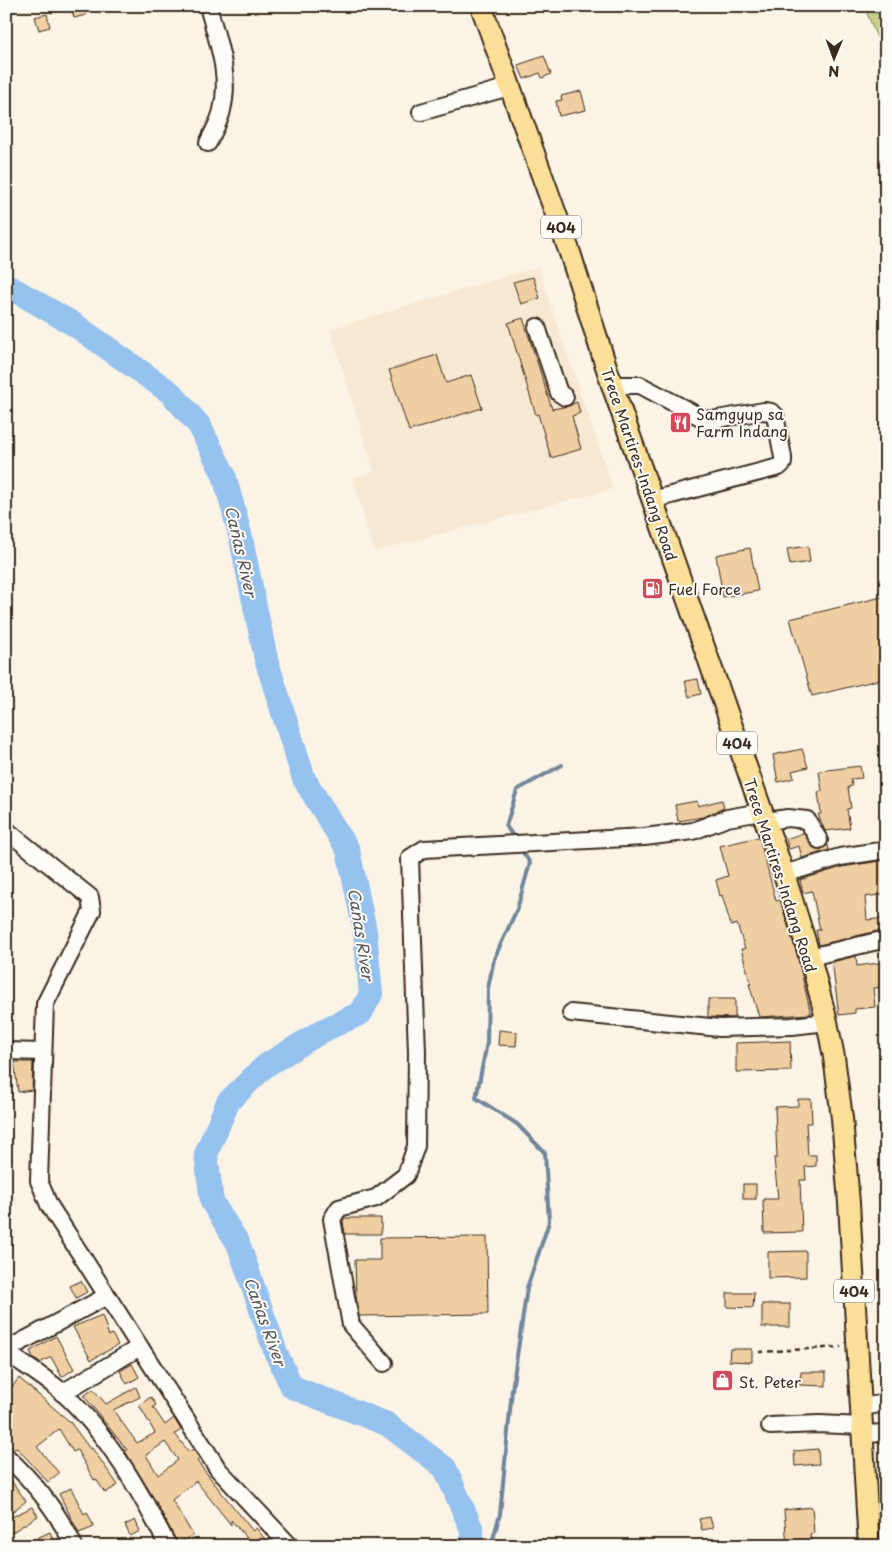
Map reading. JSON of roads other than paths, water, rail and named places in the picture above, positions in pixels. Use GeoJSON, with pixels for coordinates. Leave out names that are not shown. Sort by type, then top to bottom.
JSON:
{"type":"FeatureCollection","features":[{"type":"Feature","properties":{"kind":"main road","name":"Trece Martires-Indang Road"},"geometry":{"type":"LineString","coordinates":[[481,6],[570,253],[612,385],[784,874],[810,956],[827,1022],[834,1057],[842,1118],[863,1422],[869,1546]]}},
{"type":"Feature","properties":{"kind":"street"},"geometry":{"type":"LineString","coordinates":[[208,6],[223,63],[226,87],[222,111],[208,143]]}},
{"type":"Feature","properties":{"kind":"street"},"geometry":{"type":"LineString","coordinates":[[421,112],[509,87]]}},
{"type":"Feature","properties":{"kind":"street"},"geometry":{"type":"LineString","coordinates":[[536,327],[559,393],[565,398]]}},
{"type":"Feature","properties":{"kind":"street"},"geometry":{"type":"LineString","coordinates":[[612,385],[640,385],[704,419],[711,420],[764,411],[771,412],[775,416],[783,457],[783,463],[778,467],[652,500]]}},
{"type":"Feature","properties":{"kind":"street"},"geometry":{"type":"LineString","coordinates":[[384,1363],[351,1325],[332,1219],[339,1208],[376,1198],[406,1174],[416,1146],[416,1052],[410,858],[424,849],[509,846],[644,837],[693,831],[726,818],[763,817],[807,820],[819,840]]}},
{"type":"Feature","properties":{"kind":"street"},"geometry":{"type":"LineString","coordinates":[[6,830],[90,897],[92,905],[92,912],[45,1004],[39,1181],[48,1205],[218,1469],[290,1546]]}},
{"type":"Feature","properties":{"kind":"street"},"geometry":{"type":"LineString","coordinates":[[784,874],[840,857],[886,850]]}},
{"type":"Feature","properties":{"kind":"street"},"geometry":{"type":"LineString","coordinates":[[810,956],[886,939]]}},
{"type":"Feature","properties":{"kind":"street"},"geometry":{"type":"LineString","coordinates":[[572,1013],[720,1028],[792,1026],[827,1022]]}},
{"type":"Feature","properties":{"kind":"street"},"geometry":{"type":"LineString","coordinates":[[6,1051],[43,1052]]}},
{"type":"Feature","properties":{"kind":"street"},"geometry":{"type":"LineString","coordinates":[[107,1296],[6,1351],[62,1392],[91,1424],[128,1474],[168,1546]]}},
{"type":"Feature","properties":{"kind":"street"},"geometry":{"type":"LineString","coordinates":[[62,1392],[140,1347]]}},
{"type":"Feature","properties":{"kind":"street"},"geometry":{"type":"LineString","coordinates":[[863,1422],[886,1403]]}},
{"type":"Feature","properties":{"kind":"street"},"geometry":{"type":"LineString","coordinates":[[770,1426],[863,1422],[886,1433]]}},
{"type":"Feature","properties":{"kind":"street"},"geometry":{"type":"LineString","coordinates":[[6,1456],[29,1478],[64,1525],[74,1546]]}},
{"type":"Feature","properties":{"kind":"waterway","name":"Cañas River"},"geometry":{"type":"LineString","coordinates":[[6,285],[75,325],[171,393],[199,425],[224,475],[240,534],[266,659],[304,779],[348,850],[365,931],[371,994],[361,1013],[324,1030],[265,1066],[228,1102],[206,1154],[212,1202],[238,1243],[276,1353],[292,1387],[387,1424],[445,1468],[472,1530],[472,1546]]}},
{"type":"Feature","properties":{"kind":"waterway"},"geometry":{"type":"LineString","coordinates":[[515,839],[506,826],[517,790],[562,765]]}},
{"type":"Feature","properties":{"kind":"waterway"},"geometry":{"type":"LineString","coordinates":[[491,1546],[500,1514],[512,1390],[527,1288],[549,1222],[545,1153],[517,1124],[476,1098],[487,1043],[488,988],[494,959],[517,909],[530,863],[521,849]]}},
{"type":"Feature","properties":{"kind":"place","name":"Samgyup sa Farm Indang"},"geometry":{"type":"Point","coordinates":[680,422]}},
{"type":"Feature","properties":{"kind":"place","name":"Fuel Force"},"geometry":{"type":"Point","coordinates":[652,588]}},
{"type":"Feature","properties":{"kind":"place","name":"St. Peter"},"geometry":{"type":"Point","coordinates":[723,1381]}}]}
